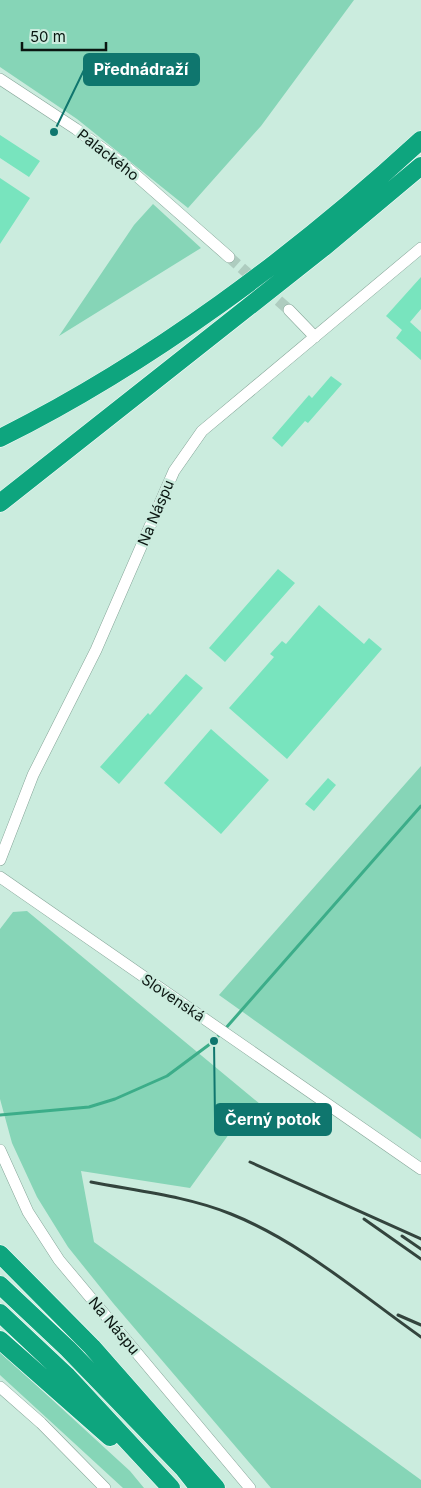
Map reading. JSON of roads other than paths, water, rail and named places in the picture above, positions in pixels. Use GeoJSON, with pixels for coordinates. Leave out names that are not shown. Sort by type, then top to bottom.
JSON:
{"type":"FeatureCollection","features":[{"type":"Feature","properties":{"kind":"highway"},"geometry":{"type":"LineString","coordinates":[[0,438],[69,401],[220,305],[312,234],[421,140]]}},
{"type":"Feature","properties":{"kind":"highway"},"geometry":{"type":"LineString","coordinates":[[0,503],[324,248],[421,166]]}},
{"type":"Feature","properties":{"kind":"highway"},"geometry":{"type":"LineString","coordinates":[[0,1254],[92,1347],[216,1488]]}},
{"type":"Feature","properties":{"kind":"highway"},"geometry":{"type":"LineString","coordinates":[[0,1285],[68,1348],[183,1468],[199,1488]]}},
{"type":"Feature","properties":{"kind":"highway"},"geometry":{"type":"LineString","coordinates":[[0,1313],[66,1375],[171,1488]]}},
{"type":"Feature","properties":{"kind":"highway"},"geometry":{"type":"LineString","coordinates":[[0,1340],[120,1446],[157,1488]]}},
{"type":"Feature","properties":{"kind":"street","name":"Palackého"},"geometry":{"type":"LineString","coordinates":[[0,79],[100,147],[229,257]]}},
{"type":"Feature","properties":{"kind":"street","name":"Na Náspu"},"geometry":{"type":"LineString","coordinates":[[0,860],[33,775],[96,650],[179,462],[202,432],[421,248]]}},
{"type":"Feature","properties":{"kind":"street"},"geometry":{"type":"LineString","coordinates":[[289,310],[315,337]]}},
{"type":"Feature","properties":{"kind":"street","name":"Slovenská"},"geometry":{"type":"LineString","coordinates":[[0,877],[421,1169]]}},
{"type":"Feature","properties":{"kind":"street","name":"Na Náspu"},"geometry":{"type":"LineString","coordinates":[[0,1150],[28,1212],[55,1254],[250,1488]]}},
{"type":"Feature","properties":{"kind":"street"},"geometry":{"type":"LineString","coordinates":[[0,1387],[40,1423],[105,1488]]}},
{"type":"Feature","properties":{"kind":"waterway"},"geometry":{"type":"LineString","coordinates":[[225,1029],[421,806]]}},
{"type":"Feature","properties":{"kind":"waterway"},"geometry":{"type":"LineString","coordinates":[[0,1115],[89,1107],[115,1099],[167,1076],[214,1041],[221,1033]]}},
{"type":"Feature","properties":{"kind":"tunnel"},"geometry":{"type":"LineString","coordinates":[[229,257],[289,310]]}},
{"type":"Feature","properties":{"kind":"railway"},"geometry":{"type":"LineString","coordinates":[[250,1162],[421,1239]]}},
{"type":"Feature","properties":{"kind":"railway"},"geometry":{"type":"LineString","coordinates":[[91,1182],[197,1203],[231,1214],[257,1226],[306,1254],[421,1337]]}},
{"type":"Feature","properties":{"kind":"railway"},"geometry":{"type":"LineString","coordinates":[[364,1219],[421,1259]]}},
{"type":"Feature","properties":{"kind":"railway"},"geometry":{"type":"LineString","coordinates":[[402,1236],[421,1249]]}},
{"type":"Feature","properties":{"kind":"railway"},"geometry":{"type":"LineString","coordinates":[[398,1315],[421,1325]]}},
{"type":"Feature","properties":{"kind":"place","name":"Přednádraží"},"geometry":{"type":"Point","coordinates":[54,132]}},
{"type":"Feature","properties":{"kind":"place","name":"Černý potok"},"geometry":{"type":"Point","coordinates":[214,1041]}}]}
